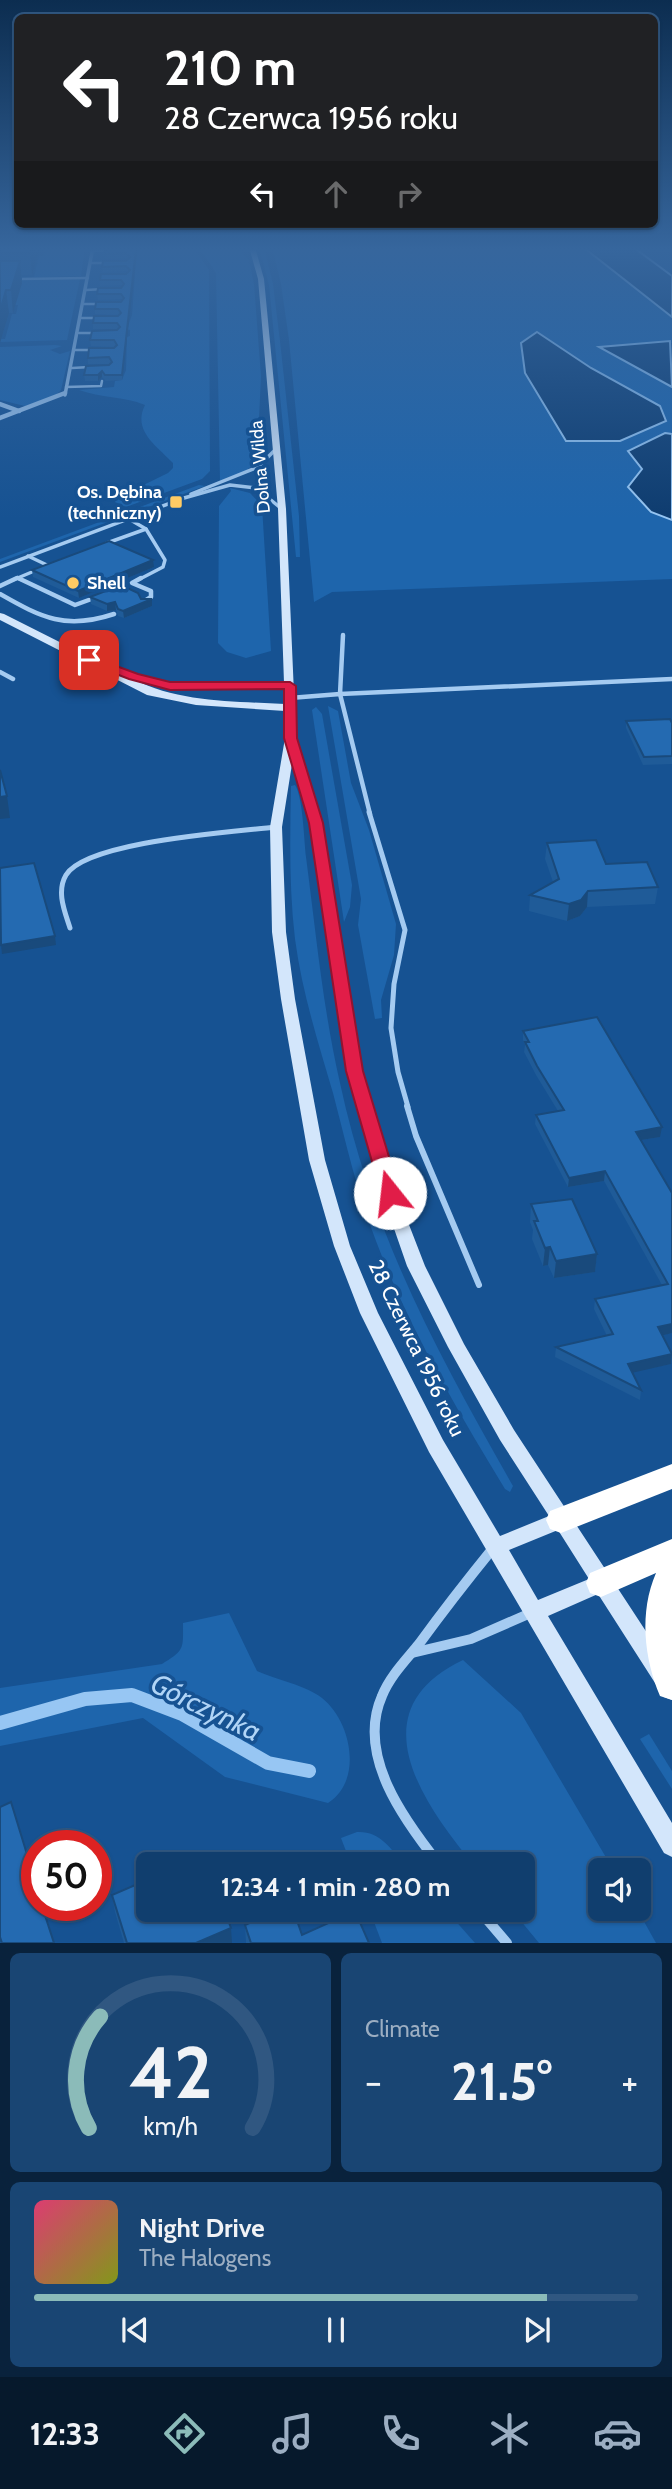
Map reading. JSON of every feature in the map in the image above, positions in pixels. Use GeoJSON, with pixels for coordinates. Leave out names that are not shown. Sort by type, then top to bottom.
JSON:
{"type":"FeatureCollection","features":[{"type":"Feature","properties":{"kind":"highway"},"geometry":{"type":"LineString","coordinates":[[561,1520],[672,1476]]}},
{"type":"Feature","properties":{"kind":"highway"},"geometry":{"type":"LineString","coordinates":[[601,1583],[672,1552]]}},
{"type":"Feature","properties":{"kind":"highway"},"geometry":{"type":"LineString","coordinates":[[672,1571],[664,1591],[660,1625],[672,1687]]}},
{"type":"Feature","properties":{"kind":"main road","name":"Dolna Wilda"},"geometry":{"type":"LineString","coordinates":[[266,338],[282,509],[290,697]]}},
{"type":"Feature","properties":{"kind":"main road"},"geometry":{"type":"LineString","coordinates":[[0,616],[89,660],[134,686],[173,699],[243,707],[290,697]]}},
{"type":"Feature","properties":{"kind":"main road"},"geometry":{"type":"LineString","coordinates":[[89,660],[133,677],[170,686],[290,697]]}},
{"type":"Feature","properties":{"kind":"main road","name":"28 Czerwca 1956 roku"},"geometry":{"type":"LineString","coordinates":[[290,697],[291,738],[276,827],[279,932],[288,999],[328,1203],[369,1313],[430,1435],[672,1845]]}},
{"type":"Feature","properties":{"kind":"main road","name":"28 Czerwca 1956 roku"},"geometry":{"type":"LineString","coordinates":[[291,738],[316,823],[355,1071],[398,1217],[416,1266],[457,1347],[507,1435],[601,1583],[672,1687]]}},
{"type":"Feature","properties":{"kind":"main road"},"geometry":{"type":"LineString","coordinates":[[494,1547],[561,1520]]}},
{"type":"Feature","properties":{"kind":"main road"},"geometry":{"type":"LineString","coordinates":[[533,1612],[601,1583]]}},
{"type":"Feature","properties":{"kind":"street"},"geometry":{"type":"LineString","coordinates":[[0,418],[63,397],[78,338]]}},
{"type":"Feature","properties":{"kind":"street"},"geometry":{"type":"LineString","coordinates":[[0,404],[21,411]]}},
{"type":"Feature","properties":{"kind":"street"},"geometry":{"type":"LineString","coordinates":[[430,1852],[406,1821],[388,1790],[378,1745],[379,1703],[395,1675],[450,1600],[494,1547]]}},
{"type":"Feature","properties":{"kind":"street"},"geometry":{"type":"LineString","coordinates":[[411,1653],[471,1639],[533,1612]]}},
{"type":"Feature","properties":{"kind":"street"},"geometry":{"type":"LineString","coordinates":[[489,1922],[507,1943]]}},
{"type":"Feature","properties":{"kind":"lane"},"geometry":{"type":"LineString","coordinates":[[75,350],[103,350]]}},
{"type":"Feature","properties":{"kind":"lane"},"geometry":{"type":"LineString","coordinates":[[72,368],[99,367]]}},
{"type":"Feature","properties":{"kind":"lane"},"geometry":{"type":"LineString","coordinates":[[66,387],[101,386],[102,381]]}},
{"type":"Feature","properties":{"kind":"lane"},"geometry":{"type":"LineString","coordinates":[[0,567],[184,498],[258,467],[276,449]]}},
{"type":"Feature","properties":{"kind":"lane"},"geometry":{"type":"LineString","coordinates":[[184,498],[241,484],[265,492],[282,509]]}},
{"type":"Feature","properties":{"kind":"lane"},"geometry":{"type":"LineString","coordinates":[[120,587],[165,564],[146,529],[129,519]]}},
{"type":"Feature","properties":{"kind":"lane"},"geometry":{"type":"LineString","coordinates":[[103,545],[146,529]]}},
{"type":"Feature","properties":{"kind":"lane"},"geometry":{"type":"LineString","coordinates":[[28,556],[48,566]]}},
{"type":"Feature","properties":{"kind":"lane"},"geometry":{"type":"LineString","coordinates":[[2,584],[59,562]]}},
{"type":"Feature","properties":{"kind":"lane"},"geometry":{"type":"LineString","coordinates":[[17,578],[75,606],[97,596]]}},
{"type":"Feature","properties":{"kind":"lane"},"geometry":{"type":"LineString","coordinates":[[132,583],[151,591],[151,597],[143,602]]}},
{"type":"Feature","properties":{"kind":"lane"},"geometry":{"type":"LineString","coordinates":[[0,594],[63,624],[88,624],[114,614]]}},
{"type":"Feature","properties":{"kind":"lane"},"geometry":{"type":"LineString","coordinates":[[343,635],[340,694],[359,779],[405,930],[394,984],[391,1028],[398,1072],[416,1136],[479,1285]]}},
{"type":"Feature","properties":{"kind":"lane"},"geometry":{"type":"LineString","coordinates":[[0,672],[13,679]]}},
{"type":"Feature","properties":{"kind":"lane"},"geometry":{"type":"LineString","coordinates":[[290,697],[672,679]]}},
{"type":"Feature","properties":{"kind":"lane"},"geometry":{"type":"LineString","coordinates":[[70,928],[60,892],[68,871],[86,859],[135,845],[276,827]]}},
{"type":"Feature","properties":{"kind":"shaded area"},"geometry":{"type":"Polygon","coordinates":[[[67,338],[67,340],[0,342],[0,339],[67,338]]]}},
{"type":"Feature","properties":{"kind":"shaded area"},"geometry":{"type":"Polygon","coordinates":[[[127,338],[209,338],[210,471],[202,479],[126,507],[115,502],[117,498],[168,473],[173,468],[173,463],[144,430],[142,414],[145,405],[79,390],[114,387],[115,381],[122,380],[126,370],[127,338]]]}},
{"type":"Feature","properties":{"kind":"shaded area"},"geometry":{"type":"Polygon","coordinates":[[[217,338],[258,338],[261,376],[257,461],[246,471],[220,481],[217,338]]]}},
{"type":"Feature","properties":{"kind":"shaded area"},"geometry":{"type":"Polygon","coordinates":[[[274,338],[280,338],[299,516],[300,557],[296,557],[274,338]]]}},
{"type":"Feature","properties":{"kind":"shaded area"},"geometry":{"type":"Polygon","coordinates":[[[289,338],[536,338],[525,373],[591,368],[544,338],[672,338],[672,343],[601,348],[672,387],[672,434],[665,433],[629,451],[642,469],[651,512],[672,520],[672,579],[332,592],[314,602],[289,338]]]}},
{"type":"Feature","properties":{"kind":"shaded area"},"geometry":{"type":"Polygon","coordinates":[[[529,338],[546,338],[591,368],[660,406],[666,421],[620,441],[566,441],[525,373],[521,343],[529,338]]]}},
{"type":"Feature","properties":{"kind":"shaded area"},"geometry":{"type":"Polygon","coordinates":[[[670,341],[672,387],[599,347],[670,341]]]}},
{"type":"Feature","properties":{"kind":"shaded area"},"geometry":{"type":"Polygon","coordinates":[[[62,346],[50,350],[60,354],[70,351],[61,390],[55,396],[25,406],[0,400],[0,347],[62,346]]]}},
{"type":"Feature","properties":{"kind":"shaded area"},"geometry":{"type":"Polygon","coordinates":[[[665,433],[672,434],[672,520],[651,512],[628,487],[642,469],[628,451],[665,433]]]}},
{"type":"Feature","properties":{"kind":"shaded area"},"geometry":{"type":"Polygon","coordinates":[[[199,485],[205,486],[0,562],[0,559],[199,485]]]}},
{"type":"Feature","properties":{"kind":"shaded area"},"geometry":{"type":"Polygon","coordinates":[[[230,488],[250,493],[262,506],[271,651],[246,658],[227,652],[218,643],[219,506],[231,491],[230,488]]]}},
{"type":"Feature","properties":{"kind":"shaded area"},"geometry":{"type":"Polygon","coordinates":[[[328,706],[338,711],[351,783],[369,830],[396,924],[394,955],[381,1000],[382,1018],[375,1019],[358,925],[361,899],[328,706]]]}},
{"type":"Feature","properties":{"kind":"shaded area"},"geometry":{"type":"Polygon","coordinates":[[[316,707],[322,714],[352,885],[350,907],[344,922],[312,710],[316,707]]]}},
{"type":"Feature","properties":{"kind":"shaded area"},"geometry":{"type":"Polygon","coordinates":[[[295,785],[301,809],[329,1027],[340,1083],[370,1192],[410,1292],[513,1486],[510,1492],[505,1489],[469,1429],[403,1305],[369,1223],[357,1186],[298,959],[290,862],[291,786],[295,785]]]}},
{"type":"Feature","properties":{"kind":"shaded area"},"geometry":{"type":"Polygon","coordinates":[[[229,1613],[257,1671],[316,1694],[332,1708],[341,1721],[349,1751],[349,1766],[346,1781],[339,1793],[328,1803],[225,1777],[143,1718],[0,1746],[0,1688],[162,1664],[179,1652],[183,1623],[229,1613]]]}},
{"type":"Feature","properties":{"kind":"shaded area"},"geometry":{"type":"Polygon","coordinates":[[[463,1660],[521,1713],[606,1858],[588,1858],[588,1921],[644,1921],[656,1943],[539,1943],[522,1922],[535,1922],[535,1852],[463,1852],[435,1813],[419,1785],[409,1757],[406,1730],[413,1704],[431,1681],[463,1660]]]}},
{"type":"Feature","properties":{"kind":"shaded area"},"geometry":{"type":"Polygon","coordinates":[[[649,1734],[672,1771],[672,1789],[640,1739],[649,1734]]]}},
{"type":"Feature","properties":{"kind":"shaded area"},"geometry":{"type":"Polygon","coordinates":[[[365,1832],[378,1837],[393,1852],[346,1852],[341,1838],[365,1832]]]}},
{"type":"Feature","properties":{"kind":"shaded area"},"geometry":{"type":"Polygon","coordinates":[[[374,1922],[456,1922],[475,1943],[382,1943],[374,1922]]]}},
{"type":"Feature","properties":{"kind":"building"},"geometry":{"type":"Polygon","coordinates":[[[91,338],[126,338],[122,375],[105,375],[102,371],[98,375],[84,375],[86,366],[109,365],[112,362],[109,357],[88,358],[89,348],[114,348],[117,345],[114,340],[90,340],[91,338]]]}},
{"type":"Feature","properties":{"kind":"building"},"geometry":{"type":"Polygon","coordinates":[[[109,541],[153,560],[78,591],[32,570],[109,541]]]}},
{"type":"Feature","properties":{"kind":"building"},"geometry":{"type":"Polygon","coordinates":[[[121,585],[138,593],[141,599],[152,599],[123,611],[118,609],[115,602],[107,604],[90,597],[121,585]]]}},
{"type":"Feature","properties":{"kind":"building"},"geometry":{"type":"Polygon","coordinates":[[[670,719],[672,756],[644,757],[626,721],[670,719]]]}},
{"type":"Feature","properties":{"kind":"building"},"geometry":{"type":"Polygon","coordinates":[[[0,770],[7,796],[0,797],[0,770]]]}},
{"type":"Feature","properties":{"kind":"building"},"geometry":{"type":"Polygon","coordinates":[[[596,840],[606,864],[647,862],[658,887],[588,891],[581,900],[569,904],[530,895],[559,879],[547,843],[596,840]]]}},
{"type":"Feature","properties":{"kind":"building"},"geometry":{"type":"Polygon","coordinates":[[[34,863],[55,936],[1,945],[0,868],[34,863]]]}},
{"type":"Feature","properties":{"kind":"building"},"geometry":{"type":"Polygon","coordinates":[[[597,1017],[662,1127],[636,1132],[672,1193],[672,1324],[658,1327],[672,1354],[628,1364],[641,1390],[556,1347],[613,1334],[595,1299],[668,1284],[605,1171],[569,1178],[536,1115],[564,1110],[537,1066],[525,1042],[529,1042],[523,1031],[597,1017]]]}},
{"type":"Feature","properties":{"kind":"building"},"geometry":{"type":"Polygon","coordinates":[[[572,1199],[597,1254],[556,1261],[550,1247],[545,1248],[534,1221],[538,1221],[531,1204],[572,1199]]]}},
{"type":"Feature","properties":{"kind":"building"},"geometry":{"type":"Polygon","coordinates":[[[11,1802],[21,1835],[21,1921],[47,1921],[54,1943],[2,1943],[0,1807],[11,1802]]]}},
{"type":"Feature","properties":{"kind":"building"},"geometry":{"type":"Polygon","coordinates":[[[136,1885],[136,1922],[229,1922],[231,1928],[196,1943],[127,1943],[112,1895],[136,1885]]]}},
{"type":"Feature","properties":{"kind":"building"},"geometry":{"type":"Polygon","coordinates":[[[252,1922],[298,1922],[302,1935],[331,1922],[360,1922],[369,1943],[251,1943],[245,1925],[252,1922]]]}},
{"type":"Feature","properties":{"kind":"waterway","name":"Górczynka"},"geometry":{"type":"LineString","coordinates":[[0,1723],[85,1699],[132,1695],[182,1714],[268,1763],[309,1771]]}},
{"type":"Feature","properties":{"kind":"place","name":"Os. Dębina (techniczny)"},"geometry":{"type":"Point","coordinates":[176,502]}},
{"type":"Feature","properties":{"kind":"place","name":"Shell"},"geometry":{"type":"Point","coordinates":[73,583]}},
{"type":"Feature","properties":{"kind":"route"},"geometry":{"type":"LineString","coordinates":[[89,660],[133,677],[170,686],[290,686],[291,738],[316,823],[355,1071],[390,1193]]}}]}
